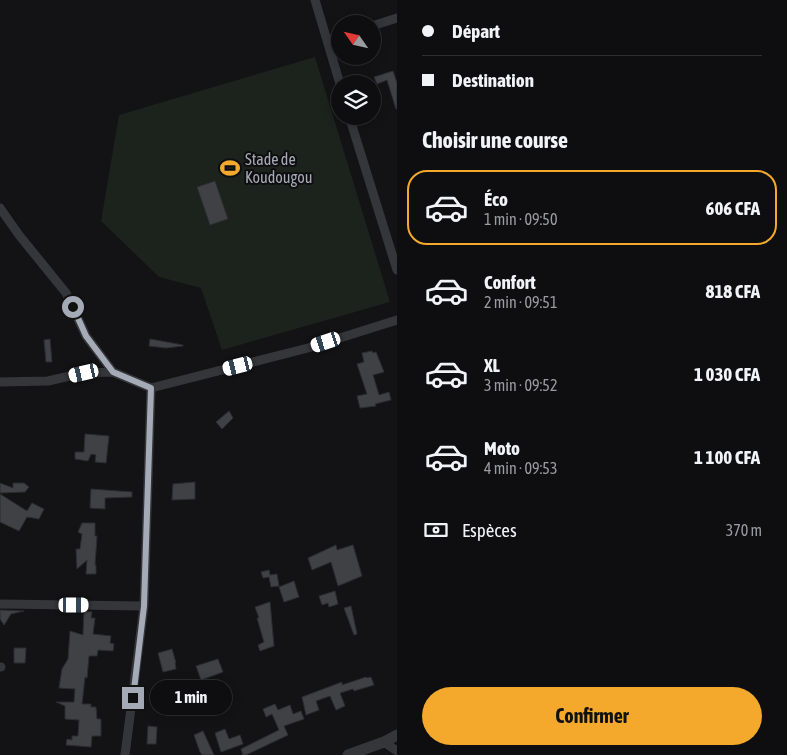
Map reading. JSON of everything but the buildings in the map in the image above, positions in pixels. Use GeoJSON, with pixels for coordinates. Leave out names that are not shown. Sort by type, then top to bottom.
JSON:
{"type":"FeatureCollection","features":[{"type":"Feature","properties":{"kind":"street"},"geometry":{"type":"LineString","coordinates":[[315,0],[337,75]]}},
{"type":"Feature","properties":{"kind":"street"},"geometry":{"type":"LineString","coordinates":[[381,23],[397,18]]}},
{"type":"Feature","properties":{"kind":"street"},"geometry":{"type":"LineString","coordinates":[[327,40],[331,39]]}},
{"type":"Feature","properties":{"kind":"street"},"geometry":{"type":"LineString","coordinates":[[353,125],[397,270]]}},
{"type":"Feature","properties":{"kind":"street"},"geometry":{"type":"LineString","coordinates":[[0,208],[19,235],[66,293],[86,336],[113,372]]}},
{"type":"Feature","properties":{"kind":"street"},"geometry":{"type":"LineString","coordinates":[[0,382],[48,381],[84,373],[113,372],[151,388],[308,348],[397,320]]}},
{"type":"Feature","properties":{"kind":"street"},"geometry":{"type":"LineString","coordinates":[[125,755],[144,606],[151,388]]}},
{"type":"Feature","properties":{"kind":"street"},"geometry":{"type":"LineString","coordinates":[[0,604],[144,606]]}},
{"type":"Feature","properties":{"kind":"street"},"geometry":{"type":"LineString","coordinates":[[353,754],[397,735]]}},
{"type":"Feature","properties":{"kind":"street"},"geometry":{"type":"LineString","coordinates":[[384,742],[397,751]]}},
{"type":"Feature","properties":{"kind":"shaded area","name":"Stade de Koudougou"},"geometry":{"type":"Polygon","coordinates":[[[315,57],[331,109],[331,125],[336,125],[390,302],[222,350],[201,288],[159,277],[101,221],[119,115],[315,57]]]}},
{"type":"Feature","properties":{"kind":"place","name":"Stade de Koudougou"},"geometry":{"type":"Point","coordinates":[230,168]}},
{"type":"Feature","properties":{"kind":"route"},"geometry":{"type":"LineString","coordinates":[[73,307],[86,336],[113,372],[151,388],[144,606],[133,698]]}}]}
